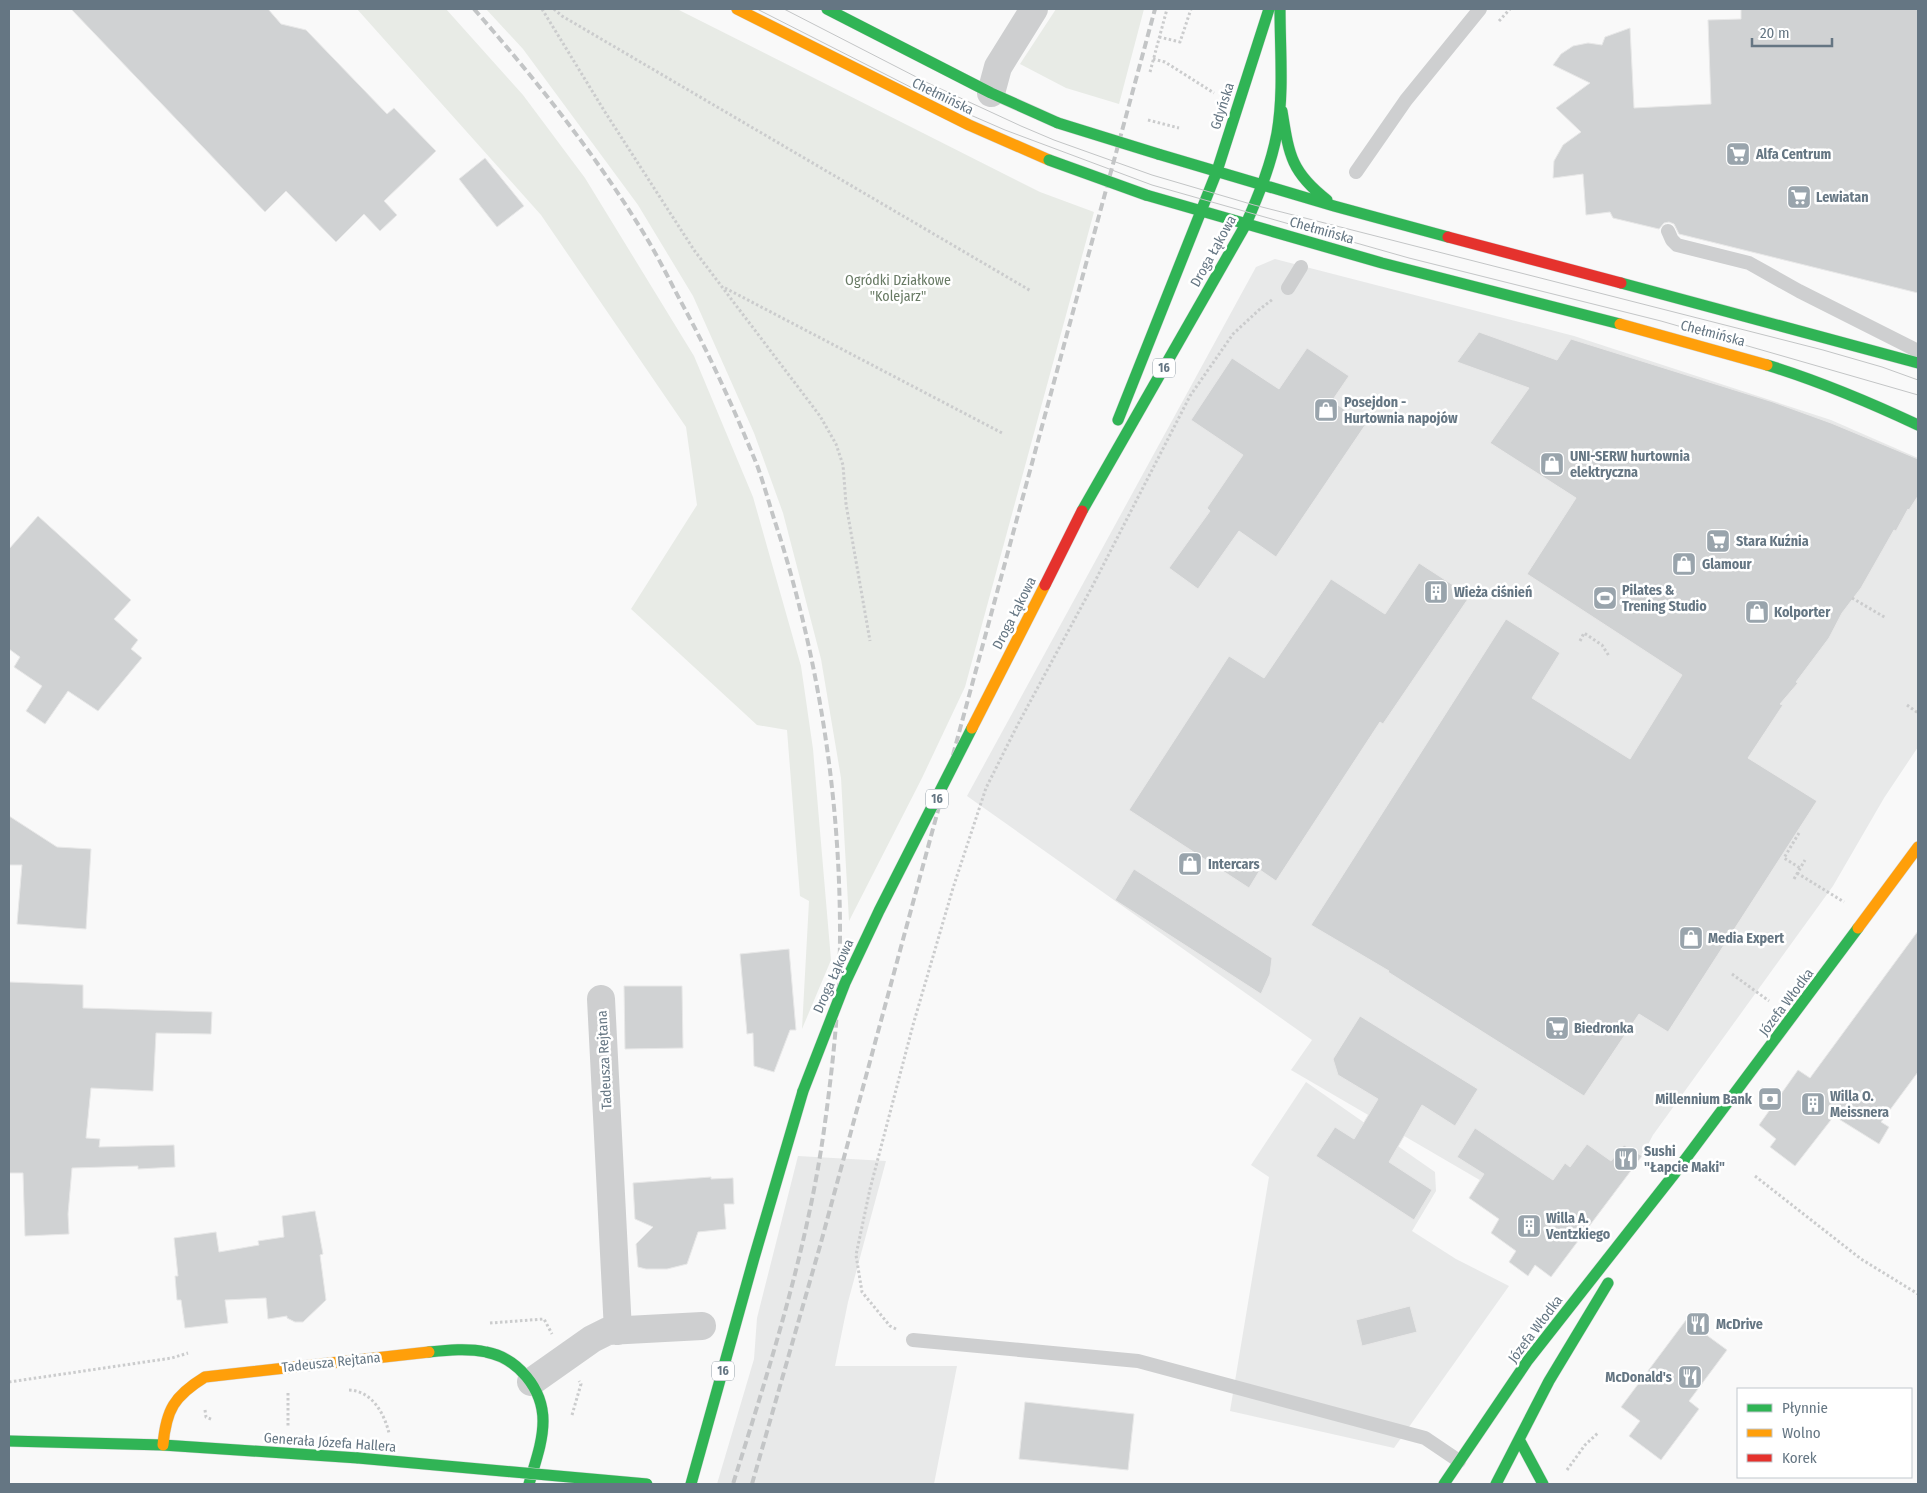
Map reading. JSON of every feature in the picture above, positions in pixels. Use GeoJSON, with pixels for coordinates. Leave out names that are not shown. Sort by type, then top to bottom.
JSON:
{"type":"FeatureCollection","features":[{"type":"Feature","properties":{"kind":"main road","name":"Chełmińska"},"geometry":{"type":"LineString","coordinates":[[737,9],[969,125],[1049,160],[1146,195],[1385,265],[1732,352],[1824,384],[1918,424]]}},
{"type":"Feature","properties":{"kind":"main road","name":"Chełmińska"},"geometry":{"type":"LineString","coordinates":[[827,9],[991,93],[1058,123],[1334,206],[1918,363]]}},
{"type":"Feature","properties":{"kind":"main road","name":"Gdyńska"},"geometry":{"type":"LineString","coordinates":[[1201,212],[1217,171],[1269,9]]}},
{"type":"Feature","properties":{"kind":"main road","name":"16"},"geometry":{"type":"LineString","coordinates":[[1262,185],[1274,147],[1280,99],[1280,9]]}},
{"type":"Feature","properties":{"kind":"main road","name":"Chełmińska"},"geometry":{"type":"LineString","coordinates":[[1280,99],[1292,163],[1303,179],[1334,206]]}},
{"type":"Feature","properties":{"kind":"main road","name":"Droga Łąkowa"},"geometry":{"type":"LineString","coordinates":[[691,1484],[754,1258],[803,1092],[844,983],[1082,511],[1246,224],[1262,185]]}},
{"type":"Feature","properties":{"kind":"main road","name":"Droga Łąkowa"},"geometry":{"type":"LineString","coordinates":[[1082,511],[1201,212]]}},
{"type":"Feature","properties":{"kind":"main road","name":"Józefa Włodka"},"geometry":{"type":"LineString","coordinates":[[1444,1484],[1528,1360],[1675,1173],[1809,996],[1918,847]]}},
{"type":"Feature","properties":{"kind":"main road","name":"Józefa Włodka"},"geometry":{"type":"LineString","coordinates":[[1624,1256],[1675,1173]]}},
{"type":"Feature","properties":{"kind":"main road"},"geometry":{"type":"LineString","coordinates":[[1496,1484],[1520,1441],[1549,1381],[1614,1273]]}},
{"type":"Feature","properties":{"kind":"main road","name":"Tadeusza Rejtana"},"geometry":{"type":"LineString","coordinates":[[163,1444],[167,1416],[178,1400],[194,1383],[205,1377],[450,1350],[474,1350],[498,1355],[516,1366],[528,1377],[538,1394],[544,1413],[541,1438],[530,1484]]}},
{"type":"Feature","properties":{"kind":"main road","name":"Generała Józefa Hallera"},"geometry":{"type":"LineString","coordinates":[[9,1441],[163,1444],[358,1458],[647,1484]]}},
{"type":"Feature","properties":{"kind":"main road"},"geometry":{"type":"LineString","coordinates":[[1520,1441],[1543,1484]]}},
{"type":"Feature","properties":{"kind":"street"},"geometry":{"type":"LineString","coordinates":[[991,93],[998,67],[1032,10]]}},
{"type":"Feature","properties":{"kind":"street","name":"Tadeusza Rejtana"},"geometry":{"type":"LineString","coordinates":[[601,998],[618,1331]]}},
{"type":"Feature","properties":{"kind":"street"},"geometry":{"type":"LineString","coordinates":[[531,1382],[592,1339],[608,1331],[702,1326]]}},
{"type":"Feature","properties":{"kind":"lane"},"geometry":{"type":"LineString","coordinates":[[1356,172],[1406,100],[1480,9]]}},
{"type":"Feature","properties":{"kind":"lane"},"geometry":{"type":"LineString","coordinates":[[1668,231],[1672,240],[1677,245],[1749,263],[1799,291],[1918,351]]}},
{"type":"Feature","properties":{"kind":"lane"},"geometry":{"type":"LineString","coordinates":[[1288,288],[1301,267]]}},
{"type":"Feature","properties":{"kind":"lane"},"geometry":{"type":"LineString","coordinates":[[913,1340],[1138,1361],[1425,1438],[1459,1461]]}},
{"type":"Feature","properties":{"kind":"path"},"geometry":{"type":"LineString","coordinates":[[542,9],[605,112],[694,250],[820,416],[836,444],[843,465],[846,504],[870,641]]}},
{"type":"Feature","properties":{"kind":"path"},"geometry":{"type":"LineString","coordinates":[[554,9],[562,16],[1031,291]]}},
{"type":"Feature","properties":{"kind":"path"},"geometry":{"type":"LineString","coordinates":[[1150,72],[1167,9]]}},
{"type":"Feature","properties":{"kind":"path"},"geometry":{"type":"LineString","coordinates":[[1160,37],[1180,42],[1191,9]]}},
{"type":"Feature","properties":{"kind":"path"},"geometry":{"type":"LineString","coordinates":[[1154,59],[1165,62],[1212,92]]}},
{"type":"Feature","properties":{"kind":"path"},"geometry":{"type":"LineString","coordinates":[[722,286],[1004,434]]}},
{"type":"Feature","properties":{"kind":"path"},"geometry":{"type":"LineString","coordinates":[[913,1340],[890,1326],[862,1292],[856,1255],[870,1189],[913,1025],[953,888],[986,788],[1190,396],[1233,334],[1260,309],[1288,288]]}},
{"type":"Feature","properties":{"kind":"path"},"geometry":{"type":"LineString","coordinates":[[1852,598],[1886,618]]}},
{"type":"Feature","properties":{"kind":"path"},"geometry":{"type":"LineString","coordinates":[[1580,641],[1584,633],[1602,645],[1609,656]]}},
{"type":"Feature","properties":{"kind":"path"},"geometry":{"type":"LineString","coordinates":[[1907,705],[1918,712]]}},
{"type":"Feature","properties":{"kind":"path"},"geometry":{"type":"LineString","coordinates":[[1800,833],[1784,858],[1800,868]]}},
{"type":"Feature","properties":{"kind":"path"},"geometry":{"type":"LineString","coordinates":[[1794,879],[1805,860]]}},
{"type":"Feature","properties":{"kind":"path"},"geometry":{"type":"LineString","coordinates":[[1797,873],[1844,902]]}},
{"type":"Feature","properties":{"kind":"path"},"geometry":{"type":"LineString","coordinates":[[1732,974],[1770,1001]]}},
{"type":"Feature","properties":{"kind":"path"},"geometry":{"type":"LineString","coordinates":[[1755,1176],[1861,1259],[1918,1294]]}},
{"type":"Feature","properties":{"kind":"path"},"geometry":{"type":"LineString","coordinates":[[9,1382],[172,1358]]}},
{"type":"Feature","properties":{"kind":"path"},"geometry":{"type":"LineString","coordinates":[[288,1390],[288,1431]]}},
{"type":"Feature","properties":{"kind":"path"},"geometry":{"type":"LineString","coordinates":[[345,1390],[354,1390],[376,1403],[386,1424],[391,1441]]}},
{"type":"Feature","properties":{"kind":"path"},"geometry":{"type":"LineString","coordinates":[[1566,1472],[1585,1445],[1599,1432]]}},
{"type":"Feature","properties":{"kind":"shaded area"},"geometry":{"type":"Polygon","coordinates":[[[1275,259],[1574,336],[1831,420],[1918,458],[1918,747],[1884,798],[1833,886],[1653,1135],[1643,1154],[1579,1238],[1291,1070],[1312,1040],[967,796],[1256,267],[1275,259]]]}},
{"type":"Feature","properties":{"kind":"shaded area"},"geometry":{"type":"Polygon","coordinates":[[[1306,1082],[1435,1172],[1436,1191],[1412,1231],[1456,1259],[1509,1286],[1394,1448],[1230,1411],[1269,1177],[1251,1165],[1306,1082]]]}},
{"type":"Feature","properties":{"kind":"shaded area"},"geometry":{"type":"Polygon","coordinates":[[[798,1156],[886,1161],[848,1302],[835,1366],[957,1366],[934,1484],[717,1484],[754,1359],[757,1318],[798,1156]]]}},
{"type":"Feature","properties":{"kind":"green space"},"geometry":{"type":"Polygon","coordinates":[[[357,9],[446,9],[523,95],[585,178],[694,356],[753,497],[801,666],[813,749],[831,960],[802,1029],[809,901],[800,896],[787,730],[757,725],[631,609],[697,505],[686,427],[541,215],[357,9]]]}},
{"type":"Feature","properties":{"kind":"green space","name":"Ogródki Działkowe \"Kolejarz\""},"geometry":{"type":"Polygon","coordinates":[[[486,9],[677,9],[1040,192],[1094,212],[965,687],[922,778],[849,921],[841,778],[821,659],[783,513],[754,433],[693,296],[638,205],[523,49],[486,9]]]}},
{"type":"Feature","properties":{"kind":"green space"},"geometry":{"type":"Polygon","coordinates":[[[1056,9],[1144,9],[1119,104],[1066,88],[1020,64],[1056,9]]]}},
{"type":"Feature","properties":{"kind":"building"},"geometry":{"type":"Polygon","coordinates":[[[71,9],[268,9],[281,24],[306,30],[387,114],[394,108],[436,151],[384,201],[397,215],[380,231],[364,214],[336,242],[286,191],[265,212],[71,9]]]}},
{"type":"Feature","properties":{"kind":"building","name":"Alfa Centrum"},"geometry":{"type":"Polygon","coordinates":[[[1741,9],[1918,9],[1918,293],[1679,234],[1674,224],[1669,222],[1664,223],[1659,229],[1613,218],[1610,212],[1586,215],[1583,174],[1553,178],[1554,161],[1563,145],[1581,132],[1556,108],[1590,83],[1553,65],[1561,54],[1573,46],[1588,43],[1602,45],[1605,37],[1630,28],[1634,108],[1711,104],[1708,20],[1741,19],[1741,9]]]}},
{"type":"Feature","properties":{"kind":"building"},"geometry":{"type":"Polygon","coordinates":[[[485,158],[524,206],[497,227],[459,179],[485,158]]]}},
{"type":"Feature","properties":{"kind":"building"},"geometry":{"type":"Polygon","coordinates":[[[1479,332],[1557,360],[1571,339],[1773,402],[1831,423],[1918,459],[1918,496],[1908,509],[1896,531],[1894,530],[1861,588],[1842,613],[1829,638],[1796,682],[1798,683],[1780,704],[1783,705],[1748,758],[1817,801],[1668,1032],[1639,1014],[1584,1096],[1389,971],[1311,925],[1506,619],[1560,653],[1532,698],[1630,759],[1682,675],[1527,574],[1576,498],[1490,443],[1529,388],[1457,362],[1479,332]]]}},
{"type":"Feature","properties":{"kind":"building"},"geometry":{"type":"Polygon","coordinates":[[[1307,348],[1349,376],[1332,401],[1366,424],[1276,557],[1239,531],[1198,589],[1169,568],[1210,511],[1207,508],[1243,455],[1191,420],[1232,358],[1279,389],[1307,348]]]}},
{"type":"Feature","properties":{"kind":"building"},"geometry":{"type":"Polygon","coordinates":[[[38,516],[131,600],[114,619],[138,640],[131,649],[142,658],[98,711],[68,691],[45,724],[26,711],[42,686],[14,667],[20,657],[9,649],[9,549],[38,516]]]}},
{"type":"Feature","properties":{"kind":"building"},"geometry":{"type":"Polygon","coordinates":[[[1419,563],[1470,596],[1383,724],[1380,722],[1276,881],[1260,870],[1249,888],[1129,810],[1229,656],[1264,678],[1331,579],[1385,614],[1419,563]]]}},
{"type":"Feature","properties":{"kind":"building"},"geometry":{"type":"Polygon","coordinates":[[[9,816],[57,847],[91,849],[86,929],[17,924],[22,865],[9,865],[9,816]]]}},
{"type":"Feature","properties":{"kind":"building"},"geometry":{"type":"Polygon","coordinates":[[[1134,869],[1272,958],[1270,974],[1261,994],[1115,900],[1134,869]]]}},
{"type":"Feature","properties":{"kind":"building"},"geometry":{"type":"Polygon","coordinates":[[[1918,931],[1918,1072],[1881,1122],[1889,1127],[1879,1144],[1834,1116],[1795,1166],[1770,1147],[1776,1139],[1759,1125],[1798,1070],[1810,1078],[1918,931]]]}},
{"type":"Feature","properties":{"kind":"building"},"geometry":{"type":"Polygon","coordinates":[[[789,949],[796,1030],[790,1030],[774,1072],[754,1066],[753,1033],[747,1034],[740,954],[789,949]]]}},
{"type":"Feature","properties":{"kind":"building"},"geometry":{"type":"Polygon","coordinates":[[[9,982],[83,985],[83,1008],[212,1012],[211,1034],[156,1033],[153,1091],[91,1088],[86,1138],[100,1139],[99,1147],[174,1145],[175,1167],[138,1169],[138,1166],[72,1168],[68,1214],[69,1234],[25,1236],[23,1173],[9,1173],[9,982]]]}},
{"type":"Feature","properties":{"kind":"building"},"geometry":{"type":"Polygon","coordinates":[[[624,986],[682,986],[683,1048],[625,1049],[624,986]]]}},
{"type":"Feature","properties":{"kind":"building"},"geometry":{"type":"Polygon","coordinates":[[[1360,1016],[1478,1089],[1455,1126],[1422,1105],[1389,1162],[1432,1190],[1414,1220],[1316,1156],[1335,1127],[1354,1139],[1378,1099],[1338,1075],[1333,1059],[1360,1016]]]}},
{"type":"Feature","properties":{"kind":"building"},"geometry":{"type":"Polygon","coordinates":[[[1475,1128],[1553,1180],[1565,1163],[1570,1167],[1587,1144],[1611,1161],[1624,1145],[1642,1156],[1551,1277],[1535,1265],[1528,1276],[1509,1262],[1516,1251],[1491,1233],[1499,1219],[1469,1198],[1484,1174],[1457,1157],[1475,1128]]]}},
{"type":"Feature","properties":{"kind":"building"},"geometry":{"type":"Polygon","coordinates":[[[711,1177],[711,1179],[733,1178],[734,1204],[724,1204],[726,1229],[698,1232],[687,1264],[667,1269],[638,1267],[636,1244],[653,1227],[635,1219],[633,1183],[711,1177]]]}},
{"type":"Feature","properties":{"kind":"building"},"geometry":{"type":"Polygon","coordinates":[[[315,1211],[323,1254],[320,1255],[326,1300],[303,1322],[295,1322],[287,1318],[287,1316],[268,1319],[266,1298],[225,1300],[228,1323],[185,1328],[181,1300],[177,1300],[175,1276],[178,1276],[174,1238],[216,1232],[219,1252],[259,1245],[258,1241],[284,1237],[282,1216],[315,1211]]]}},
{"type":"Feature","properties":{"kind":"building"},"geometry":{"type":"Polygon","coordinates":[[[1410,1306],[1417,1332],[1362,1346],[1356,1320],[1410,1306]]]}},
{"type":"Feature","properties":{"kind":"building"},"geometry":{"type":"Polygon","coordinates":[[[1686,1320],[1727,1350],[1689,1401],[1699,1409],[1661,1460],[1629,1436],[1640,1421],[1621,1407],[1686,1320]]]}},
{"type":"Feature","properties":{"kind":"building"},"geometry":{"type":"Polygon","coordinates":[[[1025,1402],[1134,1414],[1128,1470],[1019,1459],[1025,1402]]]}},
{"type":"Feature","properties":{"kind":"tram line"},"geometry":{"type":"LineString","coordinates":[[757,9],[936,100],[1005,130],[1152,185],[1409,258],[1661,321],[1918,395]]}},
{"type":"Feature","properties":{"kind":"tram line"},"geometry":{"type":"LineString","coordinates":[[784,9],[928,83],[1021,126],[1054,140],[1152,175],[1254,205],[1823,350],[1882,367],[1918,380]]}},
{"type":"Feature","properties":{"kind":"railway"},"geometry":{"type":"LineString","coordinates":[[474,9],[543,91],[607,177],[650,245],[701,340],[760,473],[793,582],[816,681],[831,781],[839,882],[840,958],[833,1057],[824,1130],[808,1220],[786,1309],[733,1484]]}},
{"type":"Feature","properties":{"kind":"railway"},"geometry":{"type":"LineString","coordinates":[[752,1484],[820,1246],[1155,9]]}},
{"type":"Feature","properties":{"kind":"traffic: fast"},"geometry":{"type":"LineString","coordinates":[[827,9],[991,93],[1058,123]]}},
{"type":"Feature","properties":{"kind":"traffic: fast"},"geometry":{"type":"LineString","coordinates":[[1118,420],[1217,171],[1269,9]]}},
{"type":"Feature","properties":{"kind":"traffic: fast"},"geometry":{"type":"LineString","coordinates":[[1082,511],[1246,224],[1260,190],[1268,168],[1279,118],[1281,87],[1280,9]]}},
{"type":"Feature","properties":{"kind":"traffic: fast"},"geometry":{"type":"LineString","coordinates":[[1282,111],[1287,140],[1294,162],[1306,180],[1327,200]]}},
{"type":"Feature","properties":{"kind":"traffic: fast"},"geometry":{"type":"LineString","coordinates":[[1058,123],[1158,154]]}},
{"type":"Feature","properties":{"kind":"traffic: fast"},"geometry":{"type":"LineString","coordinates":[[1158,154],[1334,206],[1448,237]]}},
{"type":"Feature","properties":{"kind":"traffic: fast"},"geometry":{"type":"LineString","coordinates":[[1049,160],[1146,195]]}},
{"type":"Feature","properties":{"kind":"traffic: fast"},"geometry":{"type":"LineString","coordinates":[[1146,195],[1382,263],[1620,324]]}},
{"type":"Feature","properties":{"kind":"traffic: fast"},"geometry":{"type":"LineString","coordinates":[[1621,283],[1918,363]]}},
{"type":"Feature","properties":{"kind":"traffic: fast"},"geometry":{"type":"LineString","coordinates":[[1767,365],[1844,392],[1918,425]]}},
{"type":"Feature","properties":{"kind":"traffic: fast"},"geometry":{"type":"LineString","coordinates":[[803,1091],[845,983],[879,911],[972,728]]}},
{"type":"Feature","properties":{"kind":"traffic: fast"},"geometry":{"type":"LineString","coordinates":[[1444,1484],[1528,1360],[1675,1173],[1858,928]]}},
{"type":"Feature","properties":{"kind":"traffic: fast"},"geometry":{"type":"LineString","coordinates":[[691,1484],[803,1091]]}},
{"type":"Feature","properties":{"kind":"traffic: fast"},"geometry":{"type":"LineString","coordinates":[[1496,1484],[1549,1381],[1608,1283]]}},
{"type":"Feature","properties":{"kind":"traffic: fast"},"geometry":{"type":"LineString","coordinates":[[429,1352],[465,1350],[498,1355],[518,1368],[526,1377],[539,1398],[543,1421],[540,1445],[529,1484]]}},
{"type":"Feature","properties":{"kind":"traffic: fast"},"geometry":{"type":"LineString","coordinates":[[9,1441],[163,1445],[358,1458]]}},
{"type":"Feature","properties":{"kind":"traffic: fast"},"geometry":{"type":"LineString","coordinates":[[1520,1441],[1543,1484]]}},
{"type":"Feature","properties":{"kind":"traffic: fast"},"geometry":{"type":"LineString","coordinates":[[358,1458],[647,1484]]}},
{"type":"Feature","properties":{"kind":"traffic: slow"},"geometry":{"type":"LineString","coordinates":[[737,9],[969,125],[1049,160]]}},
{"type":"Feature","properties":{"kind":"traffic: slow"},"geometry":{"type":"LineString","coordinates":[[1620,324],[1767,365]]}},
{"type":"Feature","properties":{"kind":"traffic: slow"},"geometry":{"type":"LineString","coordinates":[[972,728],[1045,585]]}},
{"type":"Feature","properties":{"kind":"traffic: slow"},"geometry":{"type":"LineString","coordinates":[[1858,928],[1918,847]]}},
{"type":"Feature","properties":{"kind":"traffic: slow"},"geometry":{"type":"LineString","coordinates":[[163,1445],[169,1413],[179,1398],[205,1377],[429,1352]]}},
{"type":"Feature","properties":{"kind":"traffic: jam"},"geometry":{"type":"LineString","coordinates":[[1448,237],[1621,283]]}},
{"type":"Feature","properties":{"kind":"traffic: jam"},"geometry":{"type":"LineString","coordinates":[[1045,585],[1082,511]]}},
{"type":"Feature","properties":{"kind":"place","name":"Alfa Centrum"},"geometry":{"type":"Point","coordinates":[1738,154]}},
{"type":"Feature","properties":{"kind":"place","name":"Lewiatan"},"geometry":{"type":"Point","coordinates":[1799,197]}},
{"type":"Feature","properties":{"kind":"place","name":"Posejdon - Hurtownia napojów"},"geometry":{"type":"Point","coordinates":[1326,410]}},
{"type":"Feature","properties":{"kind":"place","name":"UNI-SERW hurtownia elektryczna"},"geometry":{"type":"Point","coordinates":[1552,464]}},
{"type":"Feature","properties":{"kind":"place","name":"Stara Kuźnia"},"geometry":{"type":"Point","coordinates":[1718,541]}},
{"type":"Feature","properties":{"kind":"place","name":"Glamour"},"geometry":{"type":"Point","coordinates":[1684,564]}},
{"type":"Feature","properties":{"kind":"place","name":"Wieża ciśnień"},"geometry":{"type":"Point","coordinates":[1436,592]}},
{"type":"Feature","properties":{"kind":"place","name":"Pilates & Trening Studio"},"geometry":{"type":"Point","coordinates":[1605,598]}},
{"type":"Feature","properties":{"kind":"place","name":"Kolporter"},"geometry":{"type":"Point","coordinates":[1757,612]}},
{"type":"Feature","properties":{"kind":"place","name":"Intercars"},"geometry":{"type":"Point","coordinates":[1190,864]}},
{"type":"Feature","properties":{"kind":"place","name":"Media Expert"},"geometry":{"type":"Point","coordinates":[1691,938]}},
{"type":"Feature","properties":{"kind":"place","name":"Biedronka"},"geometry":{"type":"Point","coordinates":[1557,1028]}},
{"type":"Feature","properties":{"kind":"place","name":"Millennium Bank"},"geometry":{"type":"Point","coordinates":[1770,1099]}},
{"type":"Feature","properties":{"kind":"place","name":"Willa O. Meissnera"},"geometry":{"type":"Point","coordinates":[1813,1104]}},
{"type":"Feature","properties":{"kind":"place","name":"Sushi \"Łapcie Maki\""},"geometry":{"type":"Point","coordinates":[1626,1159]}},
{"type":"Feature","properties":{"kind":"place","name":"Willa A. Ventzkiego"},"geometry":{"type":"Point","coordinates":[1529,1226]}},
{"type":"Feature","properties":{"kind":"place","name":"McDrive"},"geometry":{"type":"Point","coordinates":[1698,1324]}},
{"type":"Feature","properties":{"kind":"place","name":"McDonald's"},"geometry":{"type":"Point","coordinates":[1690,1377]}}]}
